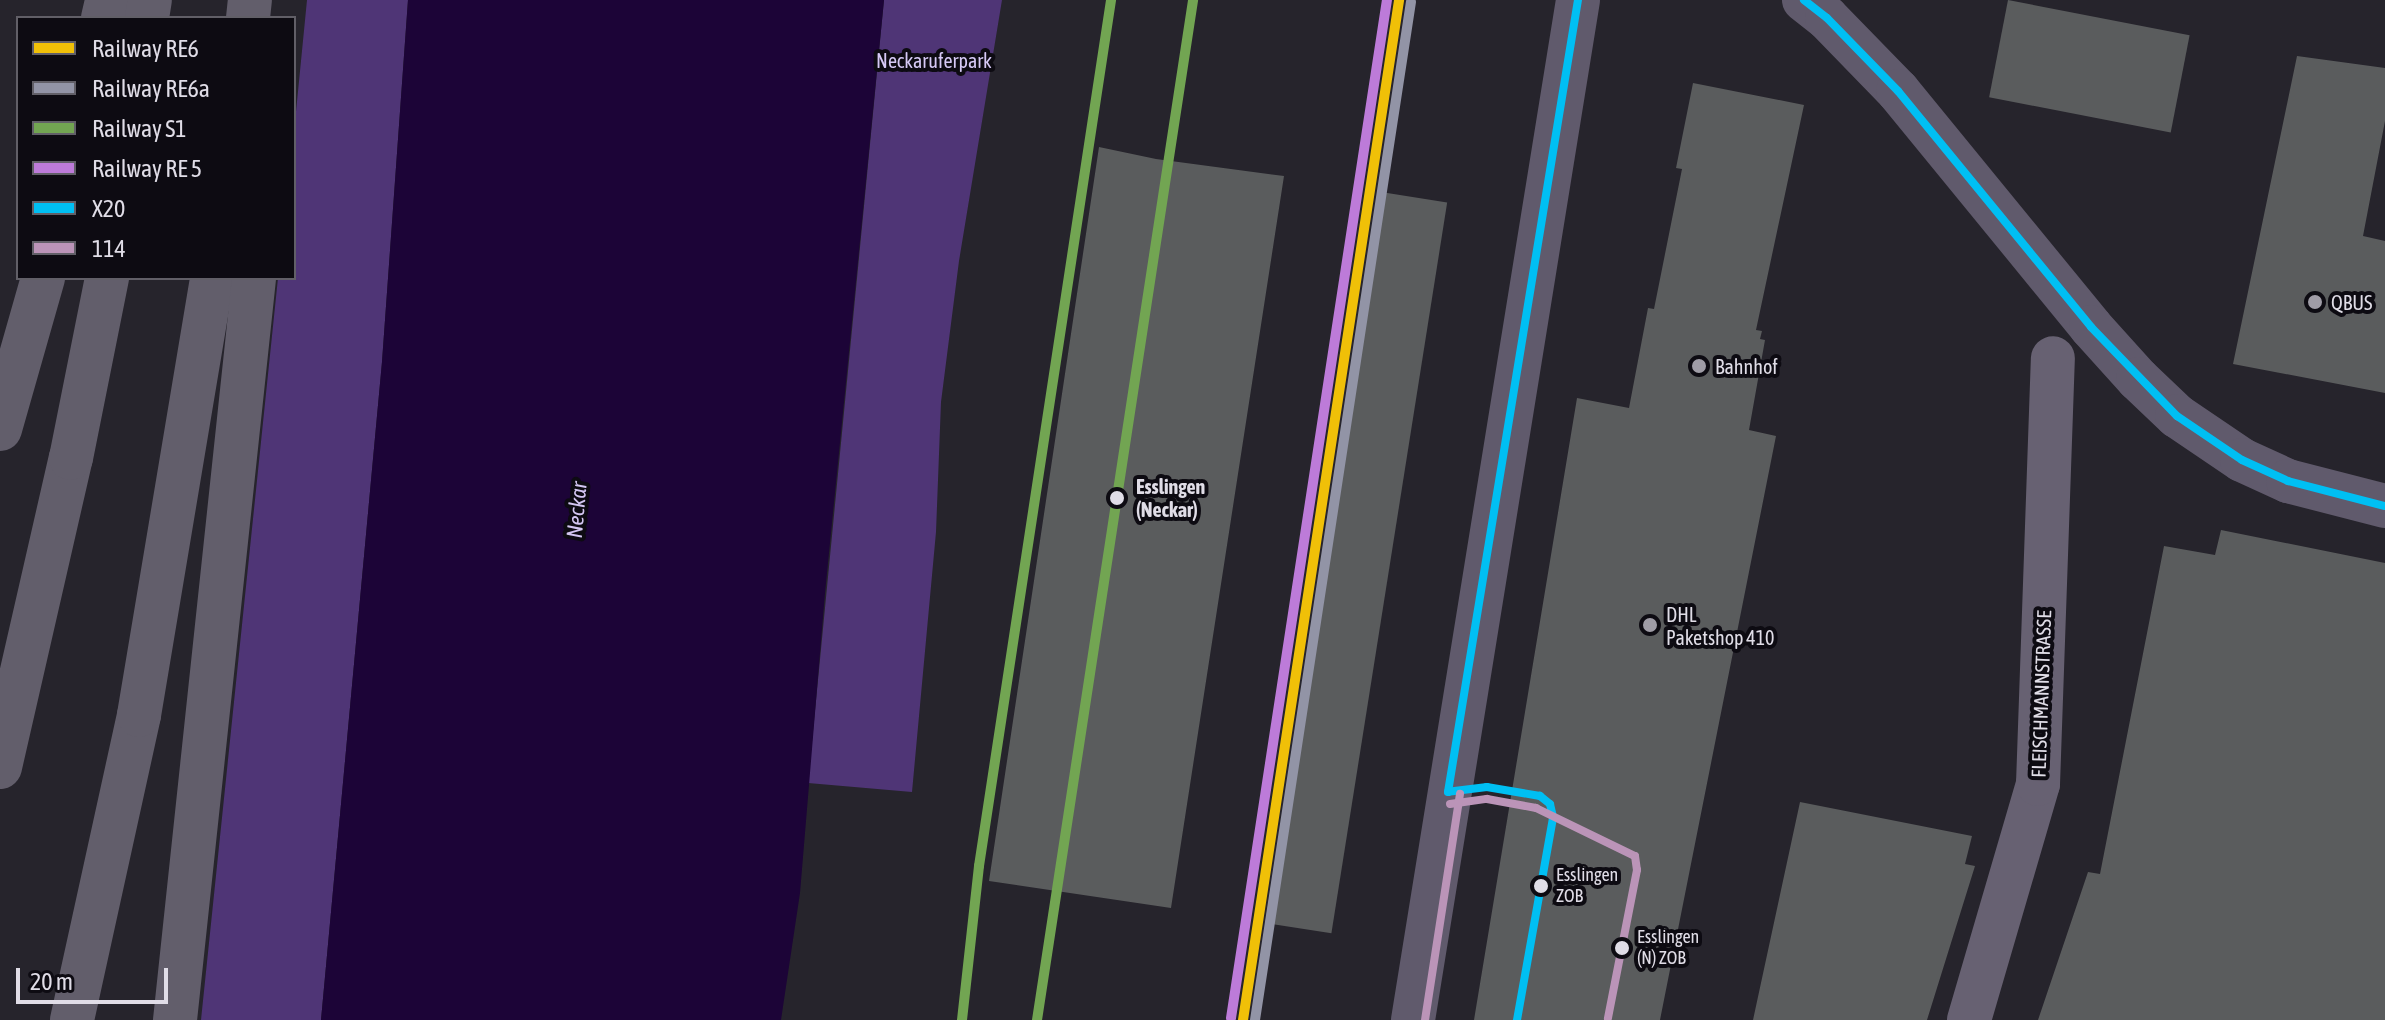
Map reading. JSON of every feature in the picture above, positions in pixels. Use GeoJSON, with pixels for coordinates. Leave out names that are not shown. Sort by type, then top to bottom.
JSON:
{"type":"FeatureCollection","features":[{"type":"Feature","properties":{"kind":"highway"},"geometry":{"type":"LineString","coordinates":[[0,429],[42,280]]}},
{"type":"Feature","properties":{"kind":"highway"},"geometry":{"type":"LineString","coordinates":[[0,767],[68,473],[107,280]]}},
{"type":"Feature","properties":{"kind":"highway"},"geometry":{"type":"LineString","coordinates":[[72,1020],[139,715],[212,280]]}},
{"type":"Feature","properties":{"kind":"highway"},"geometry":{"type":"LineString","coordinates":[[175,1020],[254,280]]}},
{"type":"Feature","properties":{"kind":"main road"},"geometry":{"type":"LineString","coordinates":[[1413,1020],[1578,0]]}},
{"type":"Feature","properties":{"kind":"main road"},"geometry":{"type":"LineString","coordinates":[[1804,0],[1898,91],[2091,327],[2177,416],[2231,454],[2288,481],[2385,506]]}},
{"type":"Feature","properties":{"kind":"street","name":"FLEISCHMANNSTRASSE"},"geometry":{"type":"LineString","coordinates":[[1969,1020],[2038,784],[2053,358]]}},
{"type":"Feature","properties":{"kind":"green space"},"geometry":{"type":"Polygon","coordinates":[[[307,0],[408,0],[382,362],[321,1020],[201,1020],[278,280],[296,280],[296,112],[307,0]]]}},
{"type":"Feature","properties":{"kind":"green space","name":"Neckaruferpark"},"geometry":{"type":"Polygon","coordinates":[[[884,0],[1002,0],[959,261],[941,402],[936,532],[912,792],[808,783],[884,0]]]}},
{"type":"Feature","properties":{"kind":"water","name":"Neckar"},"geometry":{"type":"Polygon","coordinates":[[[408,0],[884,0],[825,593],[800,893],[781,1020],[321,1020],[382,362],[408,0]]]}},
{"type":"Feature","properties":{"kind":"building"},"geometry":{"type":"Polygon","coordinates":[[[2008,0],[2190,35],[2171,132],[1989,97],[2008,0]]]}},
{"type":"Feature","properties":{"kind":"building"},"geometry":{"type":"Polygon","coordinates":[[[2297,56],[2385,68],[2385,121],[2363,236],[2385,241],[2385,393],[2233,364],[2297,56]]]}},
{"type":"Feature","properties":{"kind":"building"},"geometry":{"type":"Polygon","coordinates":[[[1693,83],[1804,105],[1756,330],[1762,331],[1760,339],[1765,340],[1749,430],[1776,436],[1660,1020],[1474,1020],[1577,398],[1629,408],[1648,308],[1654,309],[1682,169],[1676,168],[1693,83]]]}},
{"type":"Feature","properties":{"kind":"building"},"geometry":{"type":"Polygon","coordinates":[[[1099,147],[1156,159],[1284,176],[1171,908],[989,881],[1099,147]]]}},
{"type":"Feature","properties":{"kind":"building"},"geometry":{"type":"Polygon","coordinates":[[[1381,192],[1447,202],[1331,933],[1265,923],[1381,192]]]}},
{"type":"Feature","properties":{"kind":"building"},"geometry":{"type":"Polygon","coordinates":[[[2221,530],[2385,563],[2385,1020],[2038,1020],[2088,872],[2100,874],[2164,546],[2215,555],[2221,530]]]}},
{"type":"Feature","properties":{"kind":"building"},"geometry":{"type":"Polygon","coordinates":[[[1800,802],[1972,836],[1965,864],[1975,866],[1927,1020],[1753,1020],[1800,802]]]}},
{"type":"Feature","properties":{"kind":"rail line","name":"S1"},"geometry":{"type":"LineString","coordinates":[[962,1020],[979,866],[1111,0]]}},
{"type":"Feature","properties":{"kind":"rail line","name":"S1"},"geometry":{"type":"LineString","coordinates":[[1037,1020],[1193,0]]}},
{"type":"Feature","properties":{"kind":"rail line","name":"RE6"},"geometry":{"type":"LineString","coordinates":[[1243,1020],[1399,0]]}},
{"type":"Feature","properties":{"kind":"rail line","name":"RE6a"},"geometry":{"type":"LineString","coordinates":[[1255,1020],[1411,2]]}},
{"type":"Feature","properties":{"kind":"transit line"},"geometry":{"type":"LineString","coordinates":[[1231,1018],[1387,0]]}},
{"type":"Feature","properties":{"kind":"transit line","name":"X20"},"geometry":{"type":"LineString","coordinates":[[1517,1020],[1553,817],[1550,804],[1540,796],[1487,787],[1448,792],[1578,0]]}},
{"type":"Feature","properties":{"kind":"transit line","name":"X20"},"geometry":{"type":"LineString","coordinates":[[1804,0],[1827,18],[1898,91],[2091,327],[2177,416],[2242,460],[2288,481],[2385,506]]}},
{"type":"Feature","properties":{"kind":"transit line","name":"114"},"geometry":{"type":"LineString","coordinates":[[1425,1020],[1460,794]]}},
{"type":"Feature","properties":{"kind":"transit line","name":"114"},"geometry":{"type":"LineString","coordinates":[[1450,804],[1487,799],[1536,808],[1635,856],[1637,870],[1608,1018]]}},
{"type":"Feature","properties":{"kind":"place","name":"QBUS"},"geometry":{"type":"Point","coordinates":[2315,302]}},
{"type":"Feature","properties":{"kind":"place","name":"Bahnhof"},"geometry":{"type":"Point","coordinates":[1699,366]}},
{"type":"Feature","properties":{"kind":"place","name":"Esslingen (Neckar)"},"geometry":{"type":"Point","coordinates":[1117,498]}},
{"type":"Feature","properties":{"kind":"place","name":"DHL Paketshop 410"},"geometry":{"type":"Point","coordinates":[1650,625]}},
{"type":"Feature","properties":{"kind":"place","name":"Esslingen ZOB"},"geometry":{"type":"Point","coordinates":[1541,886]}},
{"type":"Feature","properties":{"kind":"place","name":"Esslingen (N) ZOB"},"geometry":{"type":"Point","coordinates":[1622,948]}}]}
